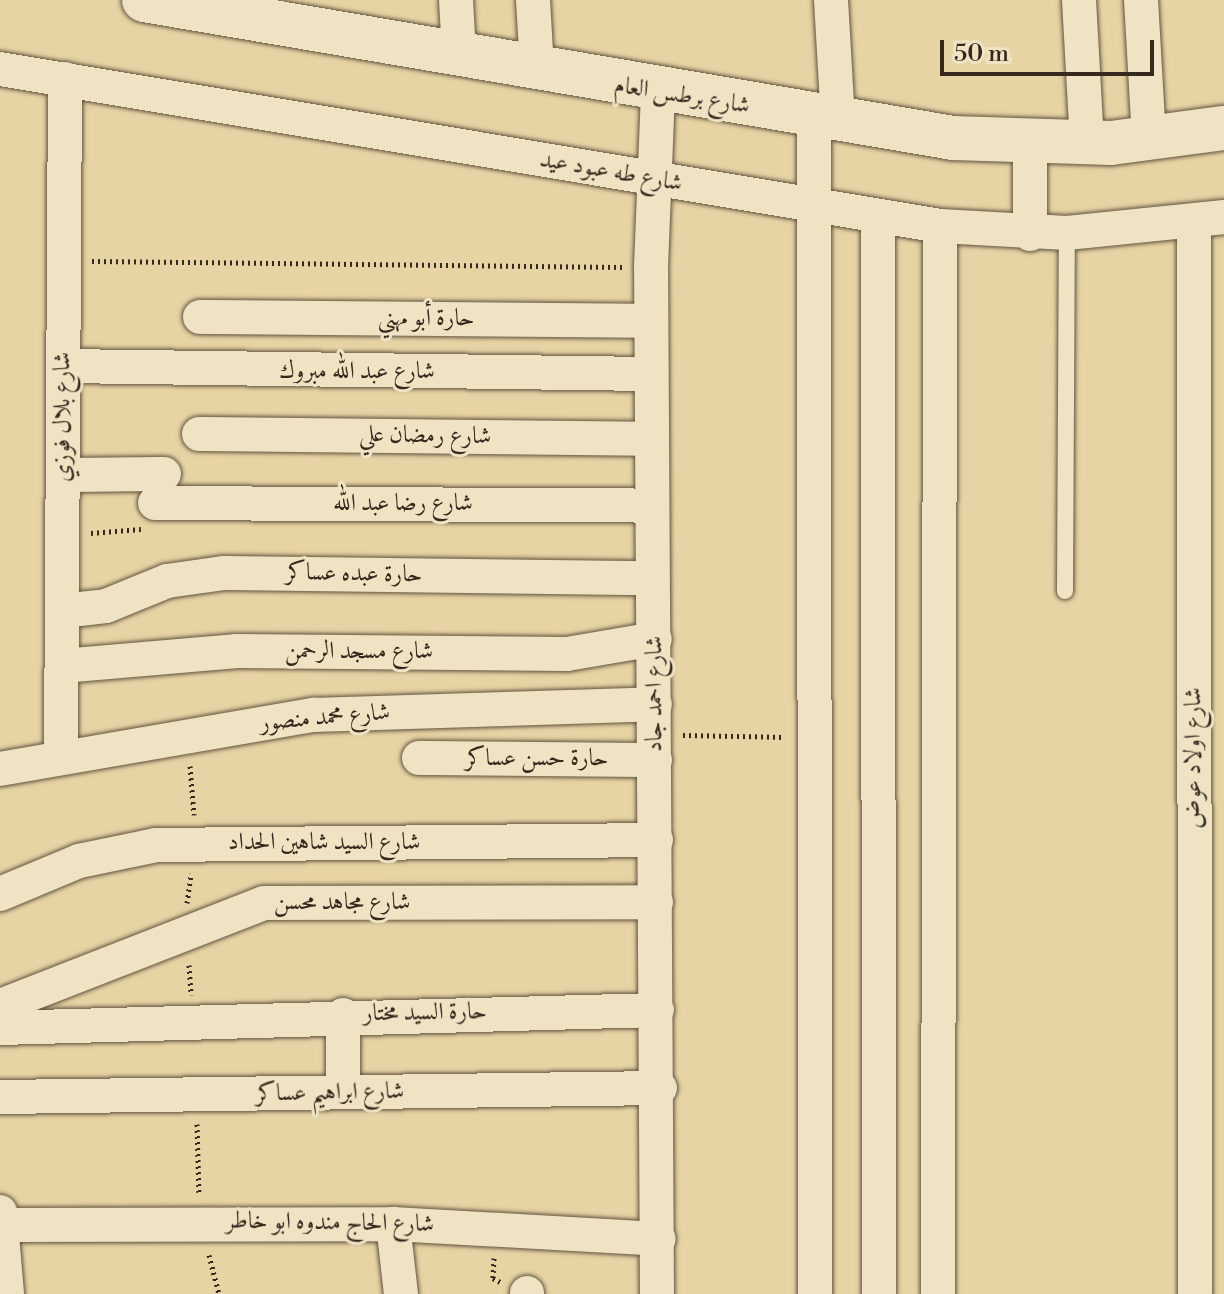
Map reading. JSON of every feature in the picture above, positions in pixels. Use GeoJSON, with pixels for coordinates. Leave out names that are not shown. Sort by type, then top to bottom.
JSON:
{"type":"FeatureCollection","features":[{"type":"Feature","properties":{"kind":"street"},"geometry":{"type":"LineString","coordinates":[[456,0],[459,54]]}},
{"type":"Feature","properties":{"kind":"street"},"geometry":{"type":"LineString","coordinates":[[533,0],[537,70]]}},
{"type":"Feature","properties":{"kind":"street"},"geometry":{"type":"LineString","coordinates":[[815,1294],[810,737],[815,206],[826,119],[831,0]]}},
{"type":"Feature","properties":{"kind":"street"},"geometry":{"type":"LineString","coordinates":[[1079,0],[1087,144]]}},
{"type":"Feature","properties":{"kind":"street"},"geometry":{"type":"LineString","coordinates":[[1141,0],[1149,139]]}},
{"type":"Feature","properties":{"kind":"street","name":"شارع برطس العام"},"geometry":{"type":"LineString","coordinates":[[168,2],[285,12],[459,54],[658,94],[1030,146],[1149,139],[1224,128]]}},
{"type":"Feature","properties":{"kind":"street","name":"شارع طه عبود عيد"},"geometry":{"type":"LineString","coordinates":[[0,69],[940,226],[1030,234],[1209,219]]}},
{"type":"Feature","properties":{"kind":"street","name":"شارع بلال فوزي"},"geometry":{"type":"LineString","coordinates":[[61,755],[65,79]]}},
{"type":"Feature","properties":{"kind":"street","name":"شارع احمد جاد"},"geometry":{"type":"LineString","coordinates":[[657,1294],[660,1088],[651,506],[651,179],[658,94]]}},
{"type":"Feature","properties":{"kind":"street"},"geometry":{"type":"LineString","coordinates":[[1030,146],[1030,234]]}},
{"type":"Feature","properties":{"kind":"street"},"geometry":{"type":"LineString","coordinates":[[878,217],[879,1294]]}},
{"type":"Feature","properties":{"kind":"street","name":"شارع اولاد عوض"},"geometry":{"type":"LineString","coordinates":[[1195,1294],[1209,219]]}},
{"type":"Feature","properties":{"kind":"street"},"geometry":{"type":"LineString","coordinates":[[938,1294],[940,226]]}},
{"type":"Feature","properties":{"kind":"street","name":"حارة أبو مهني"},"geometry":{"type":"LineString","coordinates":[[200,317],[651,321]]}},
{"type":"Feature","properties":{"kind":"street","name":"شارع عبد الله مبروك"},"geometry":{"type":"LineString","coordinates":[[63,366],[651,374]]}},
{"type":"Feature","properties":{"kind":"street","name":"شارع رمضان علي"},"geometry":{"type":"LineString","coordinates":[[199,434],[651,439]]}},
{"type":"Feature","properties":{"kind":"street","name":"شارع رضا عبد الله"},"geometry":{"type":"LineString","coordinates":[[63,475],[160,488],[651,506]]}},
{"type":"Feature","properties":{"kind":"street","name":"حارة عبده عساكر"},"geometry":{"type":"LineString","coordinates":[[62,611],[115,604],[167,581],[224,573],[652,578]]}},
{"type":"Feature","properties":{"kind":"street","name":"شارع مسجد الرحمن"},"geometry":{"type":"LineString","coordinates":[[62,666],[237,651],[567,654],[655,639]]}},
{"type":"Feature","properties":{"kind":"street","name":"شارع محمد منصور"},"geometry":{"type":"LineString","coordinates":[[0,769],[61,755],[314,715],[655,733]]}},
{"type":"Feature","properties":{"kind":"street","name":"حارة حسن عساكر"},"geometry":{"type":"LineString","coordinates":[[419,758],[655,733]]}},
{"type":"Feature","properties":{"kind":"street","name":"شارع السيد شاهين الحداد"},"geometry":{"type":"LineString","coordinates":[[0,894],[79,861],[156,845],[656,840]]}},
{"type":"Feature","properties":{"kind":"street","name":"شارع مجاهد محسن"},"geometry":{"type":"LineString","coordinates":[[0,1006],[264,903],[656,902]]}},
{"type":"Feature","properties":{"kind":"street","name":"حارة السيد مختار"},"geometry":{"type":"LineString","coordinates":[[0,1028],[343,1015],[657,1010]]}},
{"type":"Feature","properties":{"kind":"street"},"geometry":{"type":"LineString","coordinates":[[343,1015],[343,1092]]}},
{"type":"Feature","properties":{"kind":"street","name":"شارع ابراهيم عساكر"},"geometry":{"type":"LineString","coordinates":[[0,1097],[660,1088]]}},
{"type":"Feature","properties":{"kind":"street"},"geometry":{"type":"LineString","coordinates":[[0,1212],[7,1294]]}},
{"type":"Feature","properties":{"kind":"street"},"geometry":{"type":"LineString","coordinates":[[393,1224],[401,1294]]}},
{"type":"Feature","properties":{"kind":"street","name":"شارع الحاج مندوه ابو خاطر"},"geometry":{"type":"LineString","coordinates":[[1,1225],[393,1224],[659,1239]]}},
{"type":"Feature","properties":{"kind":"lane"},"geometry":{"type":"LineString","coordinates":[[1065,591],[1067,233]]}},
{"type":"Feature","properties":{"kind":"path"},"geometry":{"type":"LineString","coordinates":[[64,260],[651,267]]}},
{"type":"Feature","properties":{"kind":"path"},"geometry":{"type":"LineString","coordinates":[[62,536],[145,529],[160,488]]}},
{"type":"Feature","properties":{"kind":"path"},"geometry":{"type":"LineString","coordinates":[[655,733],[810,737]]}}]}
